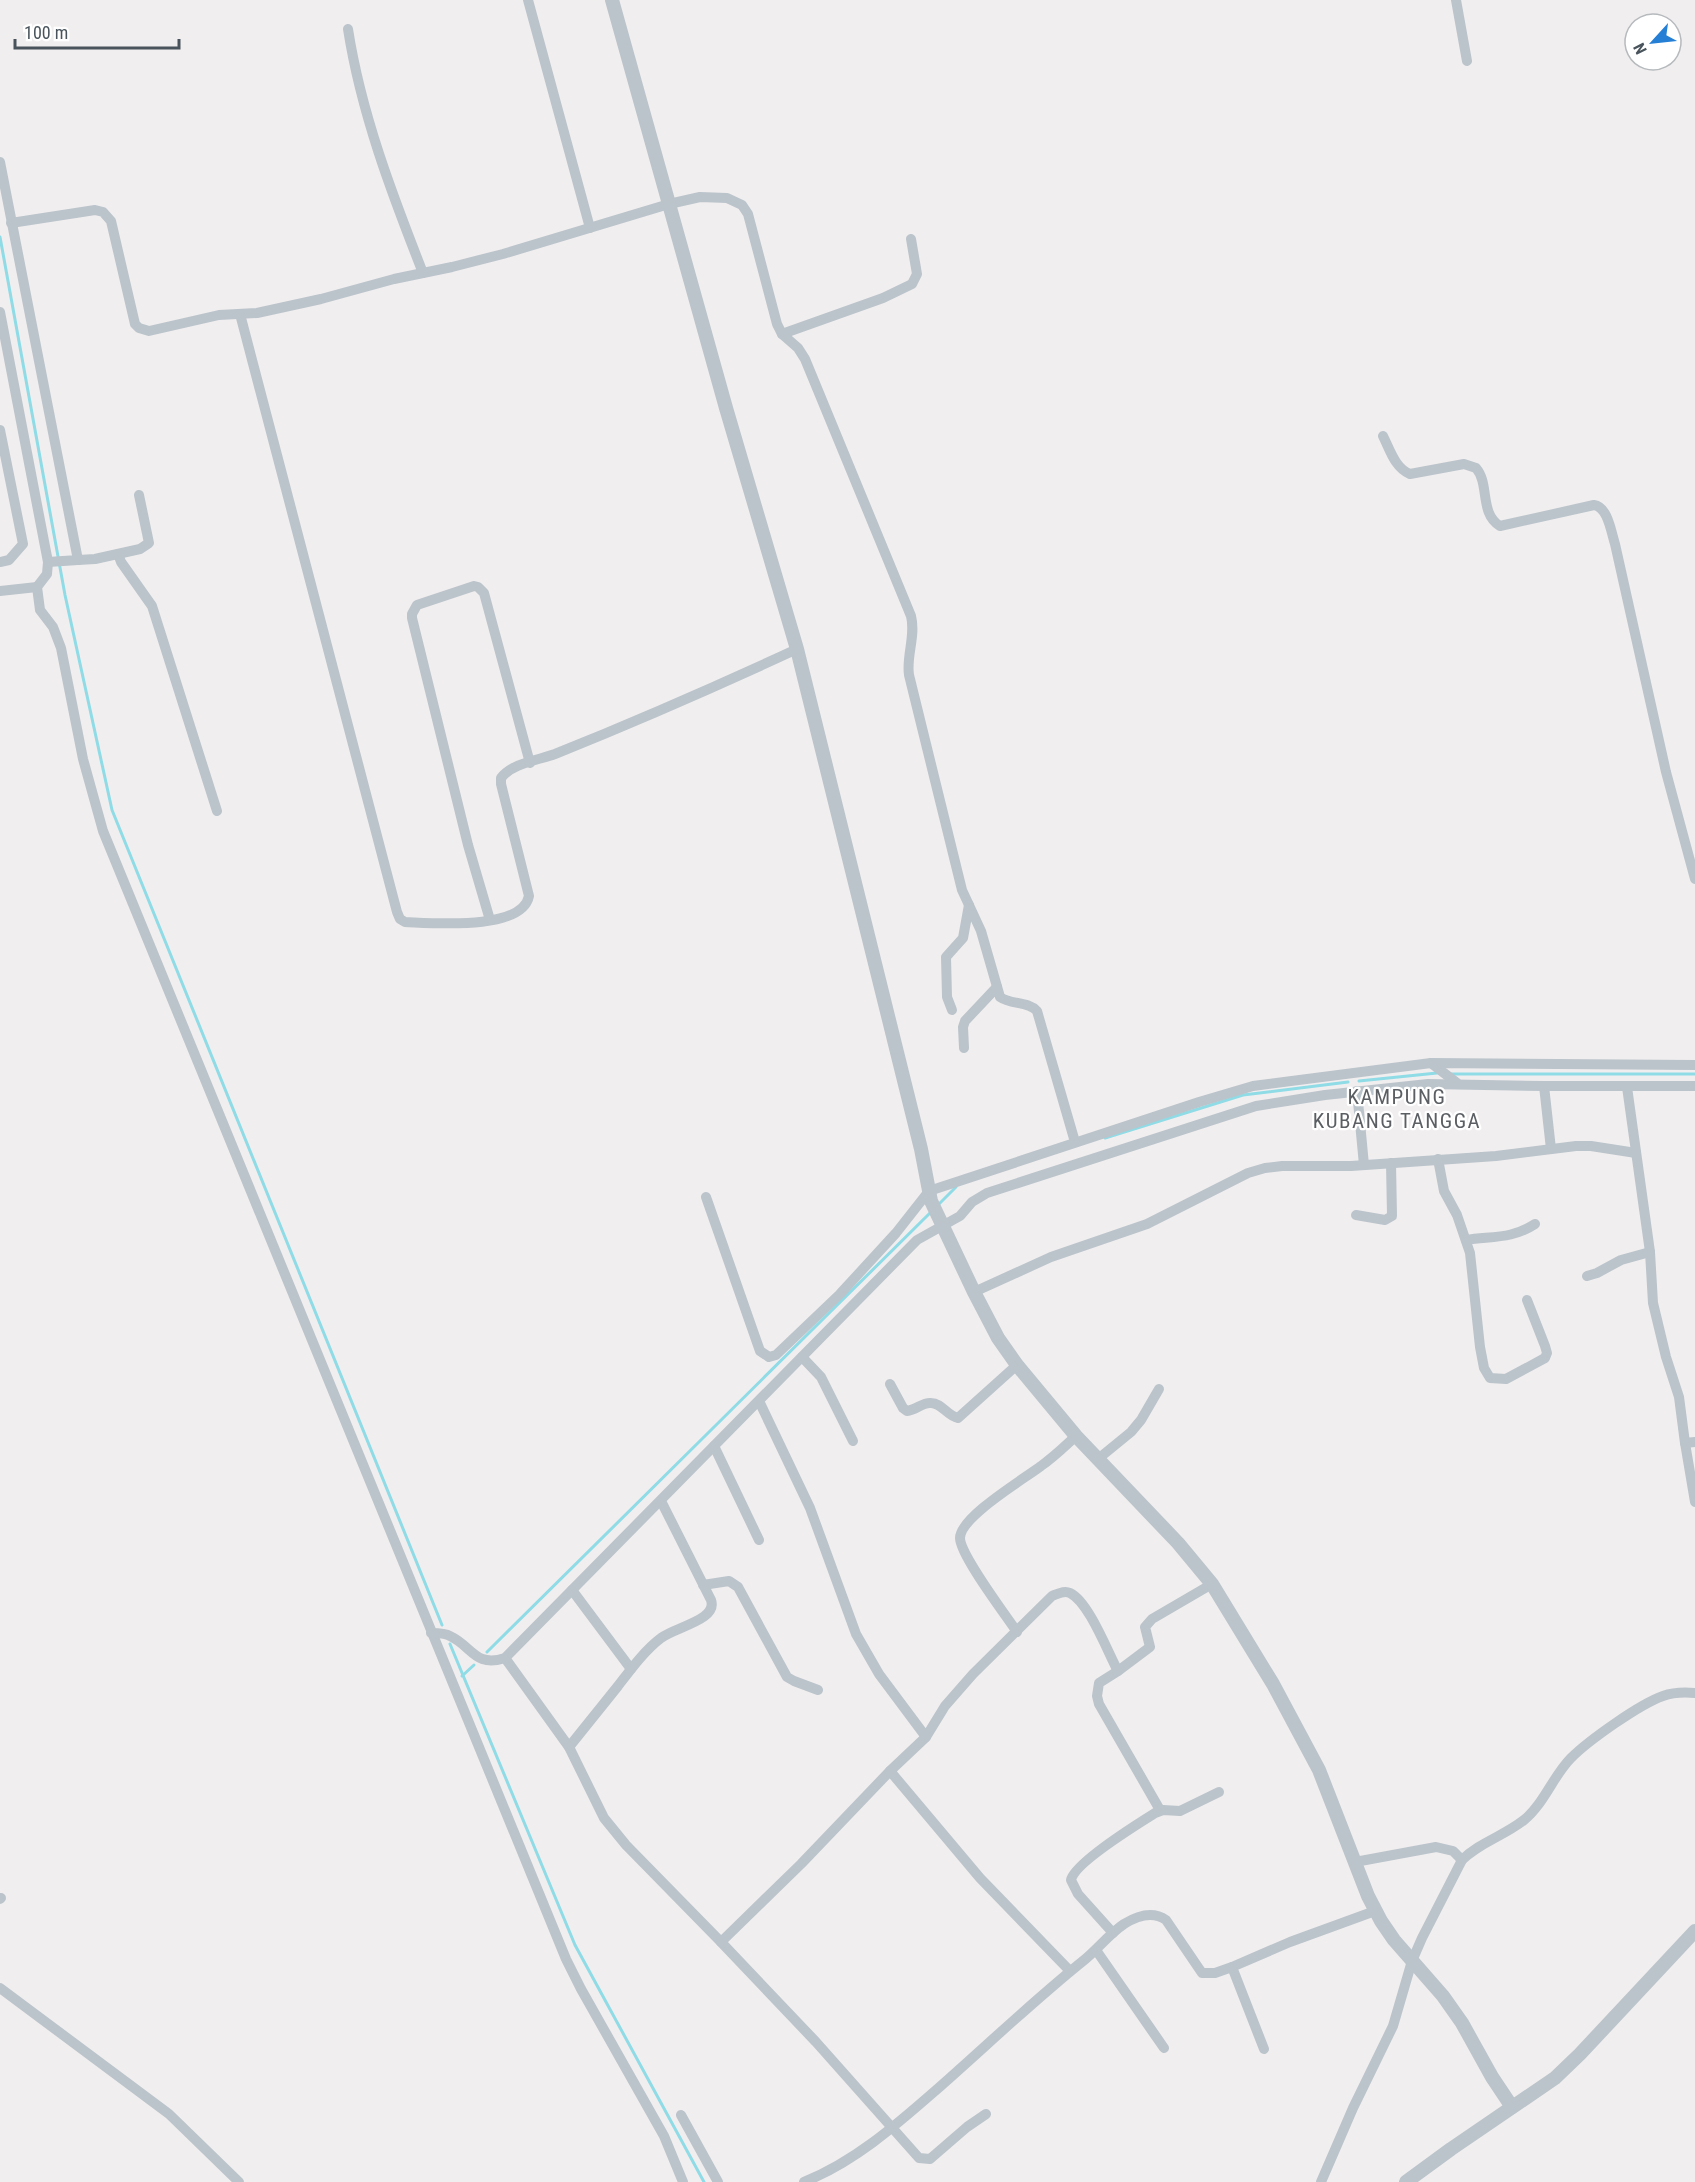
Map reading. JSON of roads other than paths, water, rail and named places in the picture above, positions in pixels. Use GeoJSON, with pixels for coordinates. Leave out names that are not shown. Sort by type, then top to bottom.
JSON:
{"type":"FeatureCollection","features":[{"type":"Feature","properties":{"kind":"street"},"geometry":{"type":"LineString","coordinates":[[528,0],[590,228]]}},
{"type":"Feature","properties":{"kind":"street"},"geometry":{"type":"LineString","coordinates":[[612,0],[729,420],[797,649],[921,1149],[930,1196],[941,1222],[998,1338],[1017,1365],[1076,1436],[1178,1542],[1212,1584],[1273,1684],[1319,1770],[1376,1911],[1394,1940],[1443,1996],[1462,2023],[1492,2078],[1512,2107]]}},
{"type":"Feature","properties":{"kind":"street"},"geometry":{"type":"LineString","coordinates":[[1456,0],[1467,61]]}},
{"type":"Feature","properties":{"kind":"street"},"geometry":{"type":"LineString","coordinates":[[348,28],[365,110],[394,197],[423,273]]}},
{"type":"Feature","properties":{"kind":"street"},"geometry":{"type":"LineString","coordinates":[[0,162],[74,560]]}},
{"type":"Feature","properties":{"kind":"street"},"geometry":{"type":"LineString","coordinates":[[11,223],[95,210],[103,212],[111,221],[133,319],[138,328],[143,330],[219,315],[240,315],[274,310],[483,259],[700,197],[726,198],[742,205],[748,214],[777,324],[782,334],[792,341],[805,359],[911,616],[913,632],[908,663],[909,675],[962,890],[981,931],[997,987],[1003,999],[1030,1006],[1037,1011],[1074,1142]]}},
{"type":"Feature","properties":{"kind":"street"},"geometry":{"type":"LineString","coordinates":[[782,334],[908,287],[915,280],[916,274],[911,239]]}},
{"type":"Feature","properties":{"kind":"street"},"geometry":{"type":"LineString","coordinates":[[0,312],[51,561],[47,574],[37,587],[40,610],[52,627],[61,648],[83,759],[103,831],[566,1959],[664,2136],[682,2182]]}},
{"type":"Feature","properties":{"kind":"street"},"geometry":{"type":"LineString","coordinates":[[240,315],[398,915],[405,922],[459,924],[490,920],[517,914],[523,910],[528,900],[501,784],[501,778],[509,769],[530,763],[688,699],[797,649]]}},
{"type":"Feature","properties":{"kind":"street"},"geometry":{"type":"LineString","coordinates":[[0,380],[12,379]]}},
{"type":"Feature","properties":{"kind":"street"},"geometry":{"type":"LineString","coordinates":[[0,430],[4,470],[23,544],[9,560],[0,562]]}},
{"type":"Feature","properties":{"kind":"street"},"geometry":{"type":"LineString","coordinates":[[1383,436],[1404,472],[1410,474],[1464,464],[1476,468],[1482,477],[1488,512],[1495,523],[1500,526],[1594,505],[1599,506],[1604,512],[1615,544],[1666,772],[1695,879]]}},
{"type":"Feature","properties":{"kind":"street"},"geometry":{"type":"LineString","coordinates":[[51,561],[118,554],[140,549],[149,543],[139,495]]}},
{"type":"Feature","properties":{"kind":"street"},"geometry":{"type":"LineString","coordinates":[[118,554],[121,562],[152,606],[217,811]]}},
{"type":"Feature","properties":{"kind":"street"},"geometry":{"type":"LineString","coordinates":[[490,920],[468,845],[412,618],[417,605],[474,586],[484,593],[530,763]]}},
{"type":"Feature","properties":{"kind":"street"},"geometry":{"type":"LineString","coordinates":[[0,591],[37,587]]}},
{"type":"Feature","properties":{"kind":"street"},"geometry":{"type":"LineString","coordinates":[[952,1010],[947,997],[946,957],[963,938],[969,905]]}},
{"type":"Feature","properties":{"kind":"street"},"geometry":{"type":"LineString","coordinates":[[964,1048],[965,1021],[997,987]]}},
{"type":"Feature","properties":{"kind":"street"},"geometry":{"type":"LineString","coordinates":[[706,1197],[760,1351],[769,1357],[776,1355],[840,1294],[930,1196],[1074,1142],[1253,1086],[1431,1063],[1695,1065]]}},
{"type":"Feature","properties":{"kind":"street"},"geometry":{"type":"LineString","coordinates":[[1431,1063],[1454,1081]]}},
{"type":"Feature","properties":{"kind":"street"},"geometry":{"type":"LineString","coordinates":[[431,1633],[450,1636],[481,1659],[505,1658],[917,1240],[941,1222],[960,1216],[972,1202],[987,1193],[1256,1106],[1357,1091],[1454,1081],[1544,1086],[1695,1086]]}},
{"type":"Feature","properties":{"kind":"street"},"geometry":{"type":"LineString","coordinates":[[1544,1086],[1551,1149]]}},
{"type":"Feature","properties":{"kind":"street"},"geometry":{"type":"LineString","coordinates":[[1627,1087],[1650,1252],[1653,1302],[1690,1443],[1695,1502]]}},
{"type":"Feature","properties":{"kind":"street"},"geometry":{"type":"LineString","coordinates":[[1357,1091],[1364,1165]]}},
{"type":"Feature","properties":{"kind":"street"},"geometry":{"type":"LineString","coordinates":[[974,1292],[1051,1257],[1147,1224],[1248,1173],[1265,1168],[1364,1165],[1496,1156],[1591,1146],[1636,1153]]}},
{"type":"Feature","properties":{"kind":"street"},"geometry":{"type":"LineString","coordinates":[[1438,1159],[1444,1191],[1457,1215],[1473,1265],[1475,1310],[1480,1347],[1484,1368],[1490,1378],[1506,1379],[1545,1358],[1547,1353],[1545,1346],[1527,1300]]}},
{"type":"Feature","properties":{"kind":"street"},"geometry":{"type":"LineString","coordinates":[[1356,1215],[1385,1220],[1392,1216],[1391,1163]]}},
{"type":"Feature","properties":{"kind":"street"},"geometry":{"type":"LineString","coordinates":[[1466,1240],[1509,1236],[1523,1232],[1535,1224]]}},
{"type":"Feature","properties":{"kind":"street"},"geometry":{"type":"LineString","coordinates":[[1587,1276],[1621,1260],[1650,1252]]}},
{"type":"Feature","properties":{"kind":"street"},"geometry":{"type":"LineString","coordinates":[[802,1357],[821,1377],[853,1441]]}},
{"type":"Feature","properties":{"kind":"street"},"geometry":{"type":"LineString","coordinates":[[890,1384],[907,1411],[931,1403],[937,1404],[952,1417],[958,1418],[1017,1365]]}},
{"type":"Feature","properties":{"kind":"street"},"geometry":{"type":"LineString","coordinates":[[1098,1459],[1136,1426],[1159,1389]]}},
{"type":"Feature","properties":{"kind":"street"},"geometry":{"type":"LineString","coordinates":[[759,1401],[810,1508],[856,1634],[879,1674],[926,1737]]}},
{"type":"Feature","properties":{"kind":"street"},"geometry":{"type":"LineString","coordinates":[[1017,1632],[969,1560],[960,1536],[966,1522],[1044,1464],[1076,1436]]}},
{"type":"Feature","properties":{"kind":"street"},"geometry":{"type":"LineString","coordinates":[[714,1446],[759,1540]]}},
{"type":"Feature","properties":{"kind":"street"},"geometry":{"type":"LineString","coordinates":[[569,1747],[631,1669],[662,1637],[706,1616],[714,1606],[661,1501]]}},
{"type":"Feature","properties":{"kind":"street"},"geometry":{"type":"LineString","coordinates":[[703,1585],[734,1582],[787,1677],[794,1682],[818,1690]]}},
{"type":"Feature","properties":{"kind":"street"},"geometry":{"type":"LineString","coordinates":[[1160,1810],[1099,1704],[1096,1689],[1099,1683],[1150,1647],[1145,1627],[1152,1619],[1212,1584]]}},
{"type":"Feature","properties":{"kind":"street"},"geometry":{"type":"LineString","coordinates":[[572,1590],[631,1669]]}},
{"type":"Feature","properties":{"kind":"street"},"geometry":{"type":"LineString","coordinates":[[721,1942],[926,1737],[945,1706],[1052,1596],[1069,1592],[1085,1608],[1118,1671]]}},
{"type":"Feature","properties":{"kind":"street"},"geometry":{"type":"LineString","coordinates":[[505,1658],[569,1747],[604,1818],[626,1845],[816,2042],[919,2158],[925,2160],[934,2155],[986,2114]]}},
{"type":"Feature","properties":{"kind":"street"},"geometry":{"type":"LineString","coordinates":[[1322,2182],[1353,2109],[1393,2026],[1412,1961],[1422,1938],[1462,1860],[1471,1851],[1525,1820],[1540,1803],[1570,1759],[1603,1733],[1662,1696],[1679,1692],[1695,1693]]}},
{"type":"Feature","properties":{"kind":"street"},"geometry":{"type":"LineString","coordinates":[[890,1771],[980,1878],[1070,1971]]}},
{"type":"Feature","properties":{"kind":"street"},"geometry":{"type":"LineString","coordinates":[[1113,1933],[1078,1894],[1073,1885],[1072,1875],[1075,1870],[1102,1848],[1160,1810],[1180,1811],[1219,1792]]}},
{"type":"Feature","properties":{"kind":"street"},"geometry":{"type":"LineString","coordinates":[[1355,1862],[1436,1847],[1453,1851],[1462,1860]]}},
{"type":"Feature","properties":{"kind":"street"},"geometry":{"type":"LineString","coordinates":[[804,2182],[836,2168],[892,2128],[1113,1933],[1131,1920],[1148,1915],[1159,1915],[1166,1920],[1202,1972],[1215,1973],[1290,1942],[1376,1911]]}},
{"type":"Feature","properties":{"kind":"street"},"geometry":{"type":"LineString","coordinates":[[1406,2182],[1555,2078],[1695,1931]]}},
{"type":"Feature","properties":{"kind":"street"},"geometry":{"type":"LineString","coordinates":[[1096,1950],[1164,2048]]}},
{"type":"Feature","properties":{"kind":"street"},"geometry":{"type":"LineString","coordinates":[[1232,1967],[1264,2049]]}},
{"type":"Feature","properties":{"kind":"street"},"geometry":{"type":"LineString","coordinates":[[0,1988],[169,2114],[238,2182]]}},
{"type":"Feature","properties":{"kind":"street"},"geometry":{"type":"LineString","coordinates":[[681,2115],[718,2182]]}},
{"type":"Feature","properties":{"kind":"waterway"},"geometry":{"type":"LineString","coordinates":[[0,237],[65,595],[112,810],[442,1625]]}},
{"type":"Feature","properties":{"kind":"waterway"},"geometry":{"type":"LineString","coordinates":[[1359,1081],[1437,1073]]}},
{"type":"Feature","properties":{"kind":"waterway"},"geometry":{"type":"LineString","coordinates":[[1450,1074],[1695,1074]]}},
{"type":"Feature","properties":{"kind":"waterway"},"geometry":{"type":"LineString","coordinates":[[1105,1138],[1243,1095],[1348,1082]]}},
{"type":"Feature","properties":{"kind":"waterway"},"geometry":{"type":"LineString","coordinates":[[938,1205],[956,1187]]}},
{"type":"Feature","properties":{"kind":"waterway"},"geometry":{"type":"LineString","coordinates":[[487,1652],[931,1212]]}},
{"type":"Feature","properties":{"kind":"waterway"},"geometry":{"type":"LineString","coordinates":[[450,1644],[575,1945],[704,2182]]}},
{"type":"Feature","properties":{"kind":"waterway"},"geometry":{"type":"LineString","coordinates":[[462,1676],[474,1665]]}},
{"type":"Feature","properties":{"kind":"district","name":"KAMPUNG KUBANG TANGGA"},"geometry":{"type":"Point","coordinates":[1397,1109]}}]}
